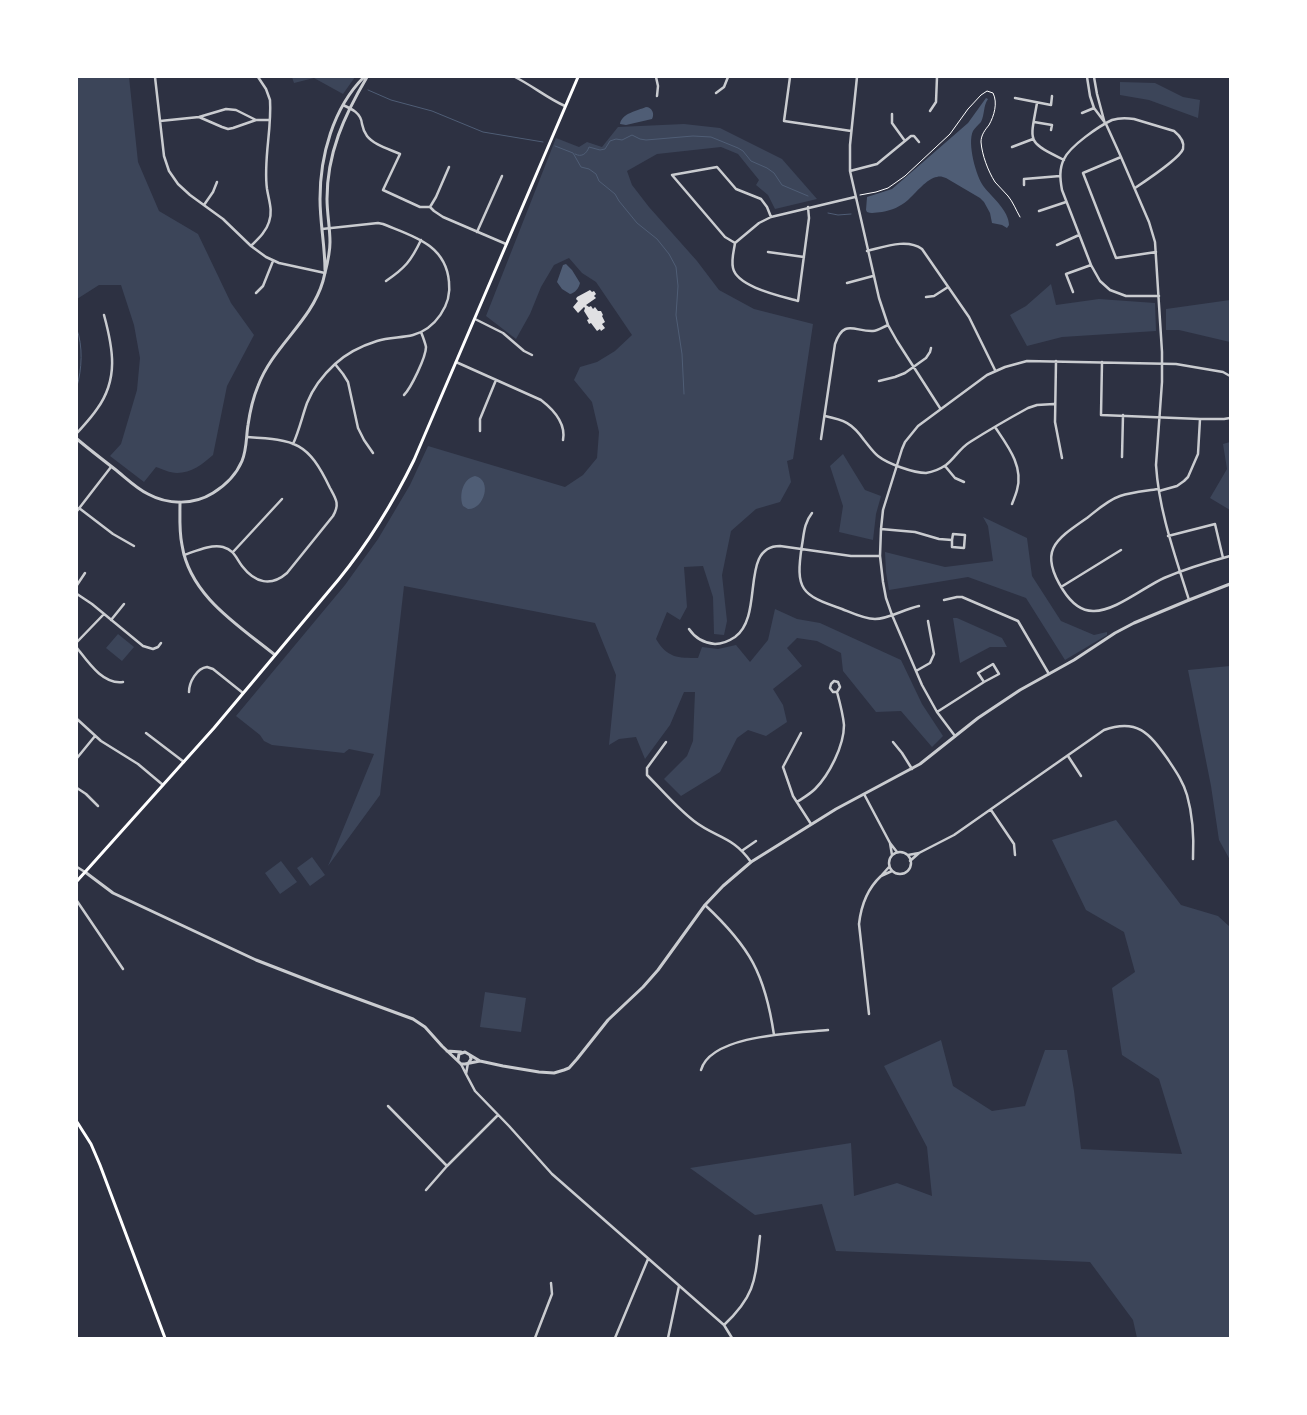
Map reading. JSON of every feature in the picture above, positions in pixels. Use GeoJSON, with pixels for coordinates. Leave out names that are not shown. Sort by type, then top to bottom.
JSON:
{"type":"FeatureCollection","features":[{"type":"Feature","properties":{"kind":"main road"},"geometry":{"type":"LineString","coordinates":[[77,882],[163,786],[243,693],[358,556],[383,519],[414,460],[578,77]]}},
{"type":"Feature","properties":{"kind":"main road"},"geometry":{"type":"LineString","coordinates":[[77,1122],[91,1144],[100,1165],[165,1338]]}},
{"type":"Feature","properties":{"kind":"street"},"geometry":{"type":"LineString","coordinates":[[155,77],[164,156],[169,171],[183,189],[230,225],[258,253],[273,260],[325,273]]}},
{"type":"Feature","properties":{"kind":"street"},"geometry":{"type":"LineString","coordinates":[[251,246],[268,227],[271,215],[266,174],[270,106],[268,95],[258,77]]}},
{"type":"Feature","properties":{"kind":"street"},"geometry":{"type":"LineString","coordinates":[[325,273],[320,198],[326,152],[334,126],[343,105],[353,89],[364,77]]}},
{"type":"Feature","properties":{"kind":"street"},"geometry":{"type":"LineString","coordinates":[[77,439],[138,488],[151,496],[162,499],[180,502],[209,496],[234,475],[242,460],[246,446],[254,396],[265,371],[279,349],[310,310],[320,291],[329,258],[330,228],[327,198],[330,169],[338,134],[367,77]]}},
{"type":"Feature","properties":{"kind":"street"},"geometry":{"type":"LineString","coordinates":[[515,77],[521,78],[550,99],[565,106]]}},
{"type":"Feature","properties":{"kind":"street"},"geometry":{"type":"LineString","coordinates":[[656,77],[658,86],[657,96]]}},
{"type":"Feature","properties":{"kind":"street"},"geometry":{"type":"LineString","coordinates":[[716,93],[724,87],[728,77]]}},
{"type":"Feature","properties":{"kind":"street"},"geometry":{"type":"LineString","coordinates":[[790,77],[784,121],[851,131]]}},
{"type":"Feature","properties":{"kind":"street"},"geometry":{"type":"LineString","coordinates":[[858,77],[849,151],[850,171],[873,276],[882,312],[888,325],[940,408]]}},
{"type":"Feature","properties":{"kind":"street"},"geometry":{"type":"LineString","coordinates":[[930,111],[936,102],[937,77]]}},
{"type":"Feature","properties":{"kind":"street"},"geometry":{"type":"LineString","coordinates":[[1087,77],[1090,96],[1094,108],[1106,124]]}},
{"type":"Feature","properties":{"kind":"street"},"geometry":{"type":"LineString","coordinates":[[1094,77],[1097,94],[1106,124],[1149,222],[1156,252],[1162,364],[1156,465],[1158,490],[1168,536],[1189,600]]}},
{"type":"Feature","properties":{"kind":"street"},"geometry":{"type":"LineString","coordinates":[[1015,98],[1051,105],[1052,96]]}},
{"type":"Feature","properties":{"kind":"street"},"geometry":{"type":"LineString","coordinates":[[1037,103],[1032,130],[1033,139],[1039,147],[1064,160]]}},
{"type":"Feature","properties":{"kind":"street"},"geometry":{"type":"LineString","coordinates":[[343,105],[355,111],[360,116],[363,130],[369,138],[374,142],[400,154],[383,190],[420,207],[430,206]]}},
{"type":"Feature","properties":{"kind":"street"},"geometry":{"type":"LineString","coordinates":[[1082,113],[1094,108]]}},
{"type":"Feature","properties":{"kind":"street"},"geometry":{"type":"LineString","coordinates":[[160,121],[199,117],[222,110],[231,109],[256,120]]}},
{"type":"Feature","properties":{"kind":"street"},"geometry":{"type":"LineString","coordinates":[[892,114],[891,119],[894,126],[905,141]]}},
{"type":"Feature","properties":{"kind":"street"},"geometry":{"type":"LineString","coordinates":[[199,117],[228,128],[233,128],[256,120],[269,120]]}},
{"type":"Feature","properties":{"kind":"street"},"geometry":{"type":"LineString","coordinates":[[1135,188],[1179,155],[1183,149],[1183,142],[1179,135],[1174,131],[1129,118],[1113,120],[1077,143],[1064,160],[1060,176],[1062,190],[1079,236],[1100,282],[1116,293],[1133,297],[1159,296]]}},
{"type":"Feature","properties":{"kind":"street"},"geometry":{"type":"LineString","coordinates":[[1034,122],[1052,125],[1051,130]]}},
{"type":"Feature","properties":{"kind":"street"},"geometry":{"type":"LineString","coordinates":[[850,171],[877,164],[912,136],[919,142]]}},
{"type":"Feature","properties":{"kind":"street"},"geometry":{"type":"LineString","coordinates":[[1012,147],[1033,139]]}},
{"type":"Feature","properties":{"kind":"street"},"geometry":{"type":"LineString","coordinates":[[1121,157],[1083,173],[1116,258],[1156,252]]}},
{"type":"Feature","properties":{"kind":"street"},"geometry":{"type":"LineString","coordinates":[[430,206],[436,197],[449,167]]}},
{"type":"Feature","properties":{"kind":"street"},"geometry":{"type":"LineString","coordinates":[[735,243],[725,237],[672,176],[717,167],[736,189],[761,199],[767,207],[771,217]]}},
{"type":"Feature","properties":{"kind":"street"},"geometry":{"type":"LineString","coordinates":[[477,232],[502,176]]}},
{"type":"Feature","properties":{"kind":"street"},"geometry":{"type":"LineString","coordinates":[[1024,184],[1024,179],[1060,176]]}},
{"type":"Feature","properties":{"kind":"street"},"geometry":{"type":"LineString","coordinates":[[204,204],[214,192],[217,182]]}},
{"type":"Feature","properties":{"kind":"street"},"geometry":{"type":"LineString","coordinates":[[808,207],[809,218],[798,301],[767,292],[740,279],[734,272],[732,263],[735,243],[759,223],[771,217],[808,207],[855,197]]}},
{"type":"Feature","properties":{"kind":"street"},"geometry":{"type":"LineString","coordinates":[[1039,211],[1066,202]]}},
{"type":"Feature","properties":{"kind":"street"},"geometry":{"type":"LineString","coordinates":[[430,206],[434,211],[443,217],[506,244]]}},
{"type":"Feature","properties":{"kind":"street"},"geometry":{"type":"LineString","coordinates":[[293,444],[310,396],[320,380],[335,364],[347,354],[362,346],[386,339],[408,336],[421,332],[438,318],[446,304],[450,290],[449,276],[444,262],[433,248],[421,240],[378,223],[322,229]]}},
{"type":"Feature","properties":{"kind":"street"},"geometry":{"type":"LineString","coordinates":[[1057,245],[1079,236]]}},
{"type":"Feature","properties":{"kind":"street"},"geometry":{"type":"LineString","coordinates":[[386,281],[407,265],[421,240]]}},
{"type":"Feature","properties":{"kind":"street"},"geometry":{"type":"LineString","coordinates":[[868,251],[905,243],[914,244],[925,252],[973,323],[995,370]]}},
{"type":"Feature","properties":{"kind":"street"},"geometry":{"type":"LineString","coordinates":[[768,252],[804,257]]}},
{"type":"Feature","properties":{"kind":"street"},"geometry":{"type":"LineString","coordinates":[[256,293],[263,286],[273,260]]}},
{"type":"Feature","properties":{"kind":"street"},"geometry":{"type":"LineString","coordinates":[[1073,292],[1066,274],[1091,265]]}},
{"type":"Feature","properties":{"kind":"street"},"geometry":{"type":"LineString","coordinates":[[847,283],[873,276]]}},
{"type":"Feature","properties":{"kind":"street"},"geometry":{"type":"LineString","coordinates":[[926,297],[934,296],[948,287]]}},
{"type":"Feature","properties":{"kind":"street"},"geometry":{"type":"LineString","coordinates":[[77,433],[97,409],[107,391],[110,380],[113,365],[113,354],[104,315]]}},
{"type":"Feature","properties":{"kind":"street"},"geometry":{"type":"LineString","coordinates":[[475,319],[502,333],[524,351],[532,355]]}},
{"type":"Feature","properties":{"kind":"street"},"geometry":{"type":"LineString","coordinates":[[821,439],[835,344],[838,335],[847,328],[875,331],[888,325]]}},
{"type":"Feature","properties":{"kind":"street"},"geometry":{"type":"LineString","coordinates":[[404,395],[411,386],[425,352],[426,345],[421,332]]}},
{"type":"Feature","properties":{"kind":"street"},"geometry":{"type":"LineString","coordinates":[[880,381],[895,377],[914,367],[926,358],[931,348]]}},
{"type":"Feature","properties":{"kind":"street"},"geometry":{"type":"LineString","coordinates":[[955,736],[937,712],[916,671],[892,615],[883,582],[880,556],[881,529],[886,499],[905,442],[913,431],[924,420],[940,408],[995,370],[1027,361],[1176,364],[1223,372],[1230,376]]}},
{"type":"Feature","properties":{"kind":"street"},"geometry":{"type":"LineString","coordinates":[[1056,361],[1054,404],[1056,430],[1062,458]]}},
{"type":"Feature","properties":{"kind":"street"},"geometry":{"type":"LineString","coordinates":[[456,362],[533,396],[546,404],[557,417],[562,427],[564,435],[563,440]]}},
{"type":"Feature","properties":{"kind":"street"},"geometry":{"type":"LineString","coordinates":[[1102,362],[1101,415],[1159,416],[1200,419],[1230,418]]}},
{"type":"Feature","properties":{"kind":"street"},"geometry":{"type":"LineString","coordinates":[[335,364],[348,382],[358,428],[372,453]]}},
{"type":"Feature","properties":{"kind":"street"},"geometry":{"type":"LineString","coordinates":[[480,431],[480,419],[496,380]]}},
{"type":"Feature","properties":{"kind":"street"},"geometry":{"type":"LineString","coordinates":[[825,416],[840,419],[851,425],[859,432],[876,455],[896,466],[926,473],[938,470],[945,466],[964,446],[1033,406],[1054,404]]}},
{"type":"Feature","properties":{"kind":"street"},"geometry":{"type":"LineString","coordinates":[[1122,457],[1123,415]]}},
{"type":"Feature","properties":{"kind":"street"},"geometry":{"type":"LineString","coordinates":[[1200,419],[1198,454],[1188,477],[1184,482],[1177,486],[1124,495],[1116,498],[1062,536],[1055,545],[1051,558],[1053,571],[1067,597],[1077,606],[1088,611],[1101,611],[1113,607],[1161,580],[1180,572],[1230,556]]}},
{"type":"Feature","properties":{"kind":"street"},"geometry":{"type":"LineString","coordinates":[[995,427],[1013,456],[1018,469],[1018,489],[1012,504]]}},
{"type":"Feature","properties":{"kind":"street"},"geometry":{"type":"LineString","coordinates":[[184,555],[217,546],[225,548],[233,552],[241,565],[252,576],[264,581],[271,581],[287,572],[333,516],[337,503],[322,472],[308,453],[293,444],[280,440],[247,437]]}},
{"type":"Feature","properties":{"kind":"street"},"geometry":{"type":"LineString","coordinates":[[77,511],[111,466]]}},
{"type":"Feature","properties":{"kind":"street"},"geometry":{"type":"LineString","coordinates":[[945,466],[955,478],[964,482]]}},
{"type":"Feature","properties":{"kind":"street"},"geometry":{"type":"LineString","coordinates":[[233,552],[282,499]]}},
{"type":"Feature","properties":{"kind":"street"},"geometry":{"type":"LineString","coordinates":[[180,502],[180,533],[184,555],[190,574],[211,602],[275,655]]}},
{"type":"Feature","properties":{"kind":"street"},"geometry":{"type":"LineString","coordinates":[[79,508],[113,534],[134,546]]}},
{"type":"Feature","properties":{"kind":"street"},"geometry":{"type":"LineString","coordinates":[[812,513],[805,524],[799,566],[802,586],[813,597],[818,601],[870,619],[892,615],[918,606]]}},
{"type":"Feature","properties":{"kind":"street"},"geometry":{"type":"LineString","coordinates":[[1168,536],[1215,524],[1223,558]]}},
{"type":"Feature","properties":{"kind":"street"},"geometry":{"type":"LineString","coordinates":[[881,529],[915,532],[939,539],[952,540]]}},
{"type":"Feature","properties":{"kind":"street"},"geometry":{"type":"LineString","coordinates":[[953,534],[965,535],[964,548],[952,547],[952,540],[953,534]]}},
{"type":"Feature","properties":{"kind":"street"},"geometry":{"type":"LineString","coordinates":[[689,629],[695,637],[711,643],[724,642],[736,636],[744,627],[749,617],[757,560],[768,548],[776,546],[856,557],[880,556]]}},
{"type":"Feature","properties":{"kind":"street"},"geometry":{"type":"LineString","coordinates":[[1061,587],[1121,550]]}},
{"type":"Feature","properties":{"kind":"street"},"geometry":{"type":"LineString","coordinates":[[77,584],[85,574]]}},
{"type":"Feature","properties":{"kind":"street"},"geometry":{"type":"LineString","coordinates":[[447,1051],[467,1052],[480,1061],[547,1073],[559,1072],[568,1068],[608,1020],[643,987],[658,970],[705,905],[723,886],[751,862],[811,824],[931,757],[978,718],[1020,690],[1074,660],[1124,628],[1230,584]]}},
{"type":"Feature","properties":{"kind":"street"},"geometry":{"type":"LineString","coordinates":[[77,594],[147,649],[158,647],[161,643]]}},
{"type":"Feature","properties":{"kind":"street"},"geometry":{"type":"LineString","coordinates":[[944,600],[962,597],[1018,621],[1049,674]]}},
{"type":"Feature","properties":{"kind":"street"},"geometry":{"type":"LineString","coordinates":[[111,620],[124,604]]}},
{"type":"Feature","properties":{"kind":"street"},"geometry":{"type":"LineString","coordinates":[[77,642],[104,614]]}},
{"type":"Feature","properties":{"kind":"street"},"geometry":{"type":"LineString","coordinates":[[916,671],[930,663],[934,654],[928,621]]}},
{"type":"Feature","properties":{"kind":"street"},"geometry":{"type":"LineString","coordinates":[[77,648],[99,673],[112,681],[118,683],[123,682]]}},
{"type":"Feature","properties":{"kind":"street"},"geometry":{"type":"LineString","coordinates":[[937,712],[999,674],[993,664],[978,673],[984,682]]}},
{"type":"Feature","properties":{"kind":"street"},"geometry":{"type":"LineString","coordinates":[[189,692],[191,681],[201,669],[208,667],[213,669],[243,693]]}},
{"type":"Feature","properties":{"kind":"street"},"geometry":{"type":"LineString","coordinates":[[797,802],[809,794],[818,785],[826,774],[840,747],[844,726],[837,692],[840,689],[840,684],[834,681],[830,688],[833,692],[837,692]]}},
{"type":"Feature","properties":{"kind":"street"},"geometry":{"type":"LineString","coordinates":[[77,719],[107,746],[142,767],[163,786]]}},
{"type":"Feature","properties":{"kind":"street"},"geometry":{"type":"LineString","coordinates":[[910,861],[919,853],[954,835],[1104,730],[1124,726],[1135,727],[1152,738],[1184,784],[1191,810],[1193,826],[1193,859]]}},
{"type":"Feature","properties":{"kind":"street"},"geometry":{"type":"LineString","coordinates":[[146,733],[184,762]]}},
{"type":"Feature","properties":{"kind":"street"},"geometry":{"type":"LineString","coordinates":[[801,733],[783,767],[792,792],[811,824]]}},
{"type":"Feature","properties":{"kind":"street"},"geometry":{"type":"LineString","coordinates":[[77,758],[95,736]]}},
{"type":"Feature","properties":{"kind":"street"},"geometry":{"type":"LineString","coordinates":[[666,742],[647,768],[647,775],[694,821],[732,842],[743,850],[751,862]]}},
{"type":"Feature","properties":{"kind":"street"},"geometry":{"type":"LineString","coordinates":[[893,742],[912,768]]}},
{"type":"Feature","properties":{"kind":"street"},"geometry":{"type":"LineString","coordinates":[[1068,756],[1081,776]]}},
{"type":"Feature","properties":{"kind":"street"},"geometry":{"type":"LineString","coordinates":[[77,788],[86,794],[98,806]]}},
{"type":"Feature","properties":{"kind":"street"},"geometry":{"type":"LineString","coordinates":[[864,794],[890,843],[897,852]]}},
{"type":"Feature","properties":{"kind":"street"},"geometry":{"type":"LineString","coordinates":[[991,810],[1014,844],[1015,855]]}},
{"type":"Feature","properties":{"kind":"street"},"geometry":{"type":"LineString","coordinates":[[743,850],[756,841]]}},
{"type":"Feature","properties":{"kind":"street"},"geometry":{"type":"LineString","coordinates":[[890,843],[892,855]]}},
{"type":"Feature","properties":{"kind":"street"},"geometry":{"type":"LineString","coordinates":[[907,855],[910,861],[910,867],[906,872],[898,874],[892,871],[889,866],[889,859],[892,855],[897,852],[907,855],[919,853]]}},
{"type":"Feature","properties":{"kind":"street"},"geometry":{"type":"LineString","coordinates":[[869,1014],[859,924],[860,913],[868,894],[876,881],[889,866]]}},
{"type":"Feature","properties":{"kind":"street"},"geometry":{"type":"LineString","coordinates":[[77,867],[113,893],[256,960],[414,1019],[425,1027],[447,1051],[458,1060],[475,1091],[552,1174],[724,1325],[732,1338]]}},
{"type":"Feature","properties":{"kind":"street"},"geometry":{"type":"LineString","coordinates":[[881,876],[892,871]]}},
{"type":"Feature","properties":{"kind":"street"},"geometry":{"type":"LineString","coordinates":[[77,901],[123,969]]}},
{"type":"Feature","properties":{"kind":"street"},"geometry":{"type":"LineString","coordinates":[[705,905],[738,939],[757,969],[769,1004],[774,1035]]}},
{"type":"Feature","properties":{"kind":"street"},"geometry":{"type":"LineString","coordinates":[[701,1070],[703,1064],[708,1058],[729,1045],[748,1039],[828,1030]]}},
{"type":"Feature","properties":{"kind":"street"},"geometry":{"type":"LineString","coordinates":[[458,1060],[458,1056],[461,1052]]}},
{"type":"Feature","properties":{"kind":"street"},"geometry":{"type":"LineString","coordinates":[[466,1074],[471,1059],[470,1055]]}},
{"type":"Feature","properties":{"kind":"street"},"geometry":{"type":"LineString","coordinates":[[461,1064],[480,1061]]}},
{"type":"Feature","properties":{"kind":"street"},"geometry":{"type":"LineString","coordinates":[[388,1106],[447,1166]]}},
{"type":"Feature","properties":{"kind":"street"},"geometry":{"type":"LineString","coordinates":[[426,1190],[447,1166],[498,1115]]}},
{"type":"Feature","properties":{"kind":"street"},"geometry":{"type":"LineString","coordinates":[[724,1325],[741,1307],[752,1288],[756,1270],[760,1236]]}},
{"type":"Feature","properties":{"kind":"street"},"geometry":{"type":"LineString","coordinates":[[615,1338],[648,1259]]}},
{"type":"Feature","properties":{"kind":"street"},"geometry":{"type":"LineString","coordinates":[[535,1338],[552,1294],[551,1283]]}},
{"type":"Feature","properties":{"kind":"street"},"geometry":{"type":"LineString","coordinates":[[668,1338],[679,1286]]}},
{"type":"Feature","properties":{"kind":"path"},"geometry":{"type":"LineString","coordinates":[[860,195],[888,188],[905,176],[950,134],[968,109],[981,95],[987,91],[990,91],[994,96],[995,107],[990,123],[982,135],[981,142],[991,175],[1008,196],[1020,217]]}},
{"type":"Feature","properties":{"kind":"shaded area"},"geometry":{"type":"Polygon","coordinates":[[[77,77],[129,77],[138,162],[159,211],[198,234],[231,303],[254,335],[227,386],[213,455],[205,462],[182,473],[172,472],[156,467],[144,482],[110,456],[121,444],[137,390],[140,358],[134,325],[121,285],[99,285],[77,299],[77,77]]]}},
{"type":"Feature","properties":{"kind":"shaded area"},"geometry":{"type":"Polygon","coordinates":[[[292,77],[355,77],[343,94],[314,78],[294,83],[292,77]]]}},
{"type":"Feature","properties":{"kind":"shaded area"},"geometry":{"type":"Polygon","coordinates":[[[1120,82],[1155,83],[1183,97],[1200,100],[1198,118],[1149,100],[1120,95],[1120,82]]]}},
{"type":"Feature","properties":{"kind":"shaded area"},"geometry":{"type":"Polygon","coordinates":[[[986,98],[988,99],[985,104],[981,122],[973,131],[971,136],[973,160],[978,176],[984,187],[1000,204],[1006,215],[1009,225],[1007,228],[1002,225],[992,223],[990,213],[980,198],[946,178],[940,177],[929,180],[908,200],[896,208],[882,212],[867,212],[867,197],[892,189],[968,123],[986,98]]]}},
{"type":"Feature","properties":{"kind":"shaded area"},"geometry":{"type":"Polygon","coordinates":[[[646,107],[650,108],[652,111],[652,119],[626,125],[620,124],[621,120],[627,115],[646,107]]]}},
{"type":"Feature","properties":{"kind":"shaded area"},"geometry":{"type":"Polygon","coordinates":[[[684,124],[720,128],[782,159],[817,199],[775,209],[768,195],[756,185],[759,180],[738,154],[721,147],[657,154],[627,171],[632,185],[649,207],[697,261],[719,290],[754,309],[813,324],[793,459],[787,461],[791,482],[780,502],[756,509],[731,531],[722,575],[727,621],[724,635],[714,634],[713,597],[703,566],[684,567],[687,607],[680,620],[667,612],[656,639],[664,650],[674,656],[685,658],[698,658],[702,647],[718,649],[736,645],[750,662],[768,640],[775,609],[797,619],[820,623],[901,660],[922,704],[943,736],[932,747],[901,711],[876,712],[843,671],[841,653],[817,641],[797,638],[787,648],[802,666],[773,689],[783,705],[787,722],[766,736],[748,730],[737,738],[720,772],[681,796],[664,779],[687,756],[693,741],[695,692],[684,692],[670,725],[645,759],[636,737],[619,739],[609,745],[616,675],[595,623],[404,586],[380,795],[328,866],[374,754],[349,749],[344,753],[272,745],[264,741],[260,735],[236,716],[345,585],[378,539],[410,485],[428,446],[565,487],[583,475],[597,458],[599,432],[592,402],[574,380],[580,367],[597,362],[615,351],[632,335],[596,282],[582,273],[569,258],[554,265],[541,287],[530,314],[516,339],[486,316],[556,138],[579,147],[587,142],[602,147],[618,127],[684,124]]]}},
{"type":"Feature","properties":{"kind":"shaded area"},"geometry":{"type":"Polygon","coordinates":[[[566,264],[572,270],[580,283],[579,287],[574,293],[570,294],[562,289],[557,282],[563,265],[566,264]]]}},
{"type":"Feature","properties":{"kind":"shaded area"},"geometry":{"type":"Polygon","coordinates":[[[1051,284],[1056,305],[1099,299],[1155,303],[1156,331],[1062,337],[1027,346],[1010,315],[1026,306],[1051,284]]]}},
{"type":"Feature","properties":{"kind":"shaded area"},"geometry":{"type":"Polygon","coordinates":[[[1230,300],[1230,342],[1179,330],[1166,330],[1166,309],[1230,300]]]}},
{"type":"Feature","properties":{"kind":"shaded area"},"geometry":{"type":"Polygon","coordinates":[[[1230,442],[1230,510],[1210,498],[1227,469],[1223,444],[1230,442]]]}},
{"type":"Feature","properties":{"kind":"shaded area"},"geometry":{"type":"Polygon","coordinates":[[[843,454],[865,490],[881,496],[876,514],[873,540],[839,532],[843,506],[830,466],[843,454]]]}},
{"type":"Feature","properties":{"kind":"shaded area"},"geometry":{"type":"Polygon","coordinates":[[[475,476],[481,479],[484,483],[484,494],[478,505],[474,508],[468,509],[463,506],[461,498],[463,488],[467,481],[475,476]]]}},
{"type":"Feature","properties":{"kind":"shaded area"},"geometry":{"type":"Polygon","coordinates":[[[983,517],[1027,538],[1032,576],[1061,621],[1094,635],[1107,632],[1107,635],[1065,660],[1026,598],[968,577],[889,590],[885,552],[945,567],[993,561],[988,526],[983,517]]]}},
{"type":"Feature","properties":{"kind":"shaded area"},"geometry":{"type":"Polygon","coordinates":[[[953,618],[957,618],[1002,638],[1007,647],[990,647],[960,663],[953,618]]]}},
{"type":"Feature","properties":{"kind":"shaded area"},"geometry":{"type":"Polygon","coordinates":[[[118,634],[134,647],[122,661],[106,648],[118,634]]]}},
{"type":"Feature","properties":{"kind":"shaded area"},"geometry":{"type":"Polygon","coordinates":[[[1230,666],[1230,860],[1219,840],[1211,786],[1188,670],[1230,666]]]}},
{"type":"Feature","properties":{"kind":"shaded area"},"geometry":{"type":"Polygon","coordinates":[[[1116,820],[1181,905],[1218,916],[1230,927],[1230,1338],[1137,1338],[1133,1320],[1090,1262],[836,1251],[822,1204],[755,1215],[690,1168],[851,1143],[854,1196],[897,1183],[932,1196],[927,1147],[884,1066],[941,1040],[953,1086],[992,1111],[1025,1106],[1045,1050],[1067,1050],[1081,1149],[1182,1154],[1159,1079],[1122,1055],[1112,988],[1135,972],[1124,932],[1086,910],[1052,840],[1116,820]]]}},
{"type":"Feature","properties":{"kind":"shaded area"},"geometry":{"type":"Polygon","coordinates":[[[312,857],[325,875],[310,886],[297,868],[312,857]]]}},
{"type":"Feature","properties":{"kind":"shaded area"},"geometry":{"type":"Polygon","coordinates":[[[281,861],[297,882],[280,894],[265,873],[281,861]]]}},
{"type":"Feature","properties":{"kind":"shaded area"},"geometry":{"type":"Polygon","coordinates":[[[485,992],[526,998],[521,1032],[480,1027],[485,992]]]}},
{"type":"Feature","properties":{"kind":"building"},"geometry":{"type":"Polygon","coordinates":[[[590,290],[592,292],[594,291],[596,294],[594,296],[596,298],[586,305],[589,307],[591,306],[593,309],[595,307],[598,311],[601,311],[605,322],[602,324],[605,328],[601,331],[600,329],[597,331],[591,323],[589,324],[587,320],[589,319],[584,311],[584,307],[578,313],[573,307],[578,301],[576,299],[577,297],[590,290]]]}},
{"type":"Feature","properties":{"kind":"waterway"},"geometry":{"type":"LineString","coordinates":[[368,90],[391,100],[432,111],[483,132],[543,142]]}},
{"type":"Feature","properties":{"kind":"waterway"},"geometry":{"type":"LineString","coordinates":[[575,154],[582,155],[589,147],[600,150],[605,149],[610,141],[616,139],[622,140],[632,135],[646,140],[693,136],[711,137],[743,151],[751,161],[774,173],[782,185],[808,196]]}},
{"type":"Feature","properties":{"kind":"waterway"},"geometry":{"type":"LineString","coordinates":[[555,146],[573,153],[581,167],[589,169],[596,174],[599,181],[615,194],[637,223],[657,239],[669,254],[676,267],[678,286],[676,315],[682,354],[684,394]]}},
{"type":"Feature","properties":{"kind":"waterway"},"geometry":{"type":"LineString","coordinates":[[828,213],[838,215],[851,214]]}},
{"type":"Feature","properties":{"kind":"waterway"},"geometry":{"type":"LineString","coordinates":[[77,330],[81,358],[77,386]]}}]}
